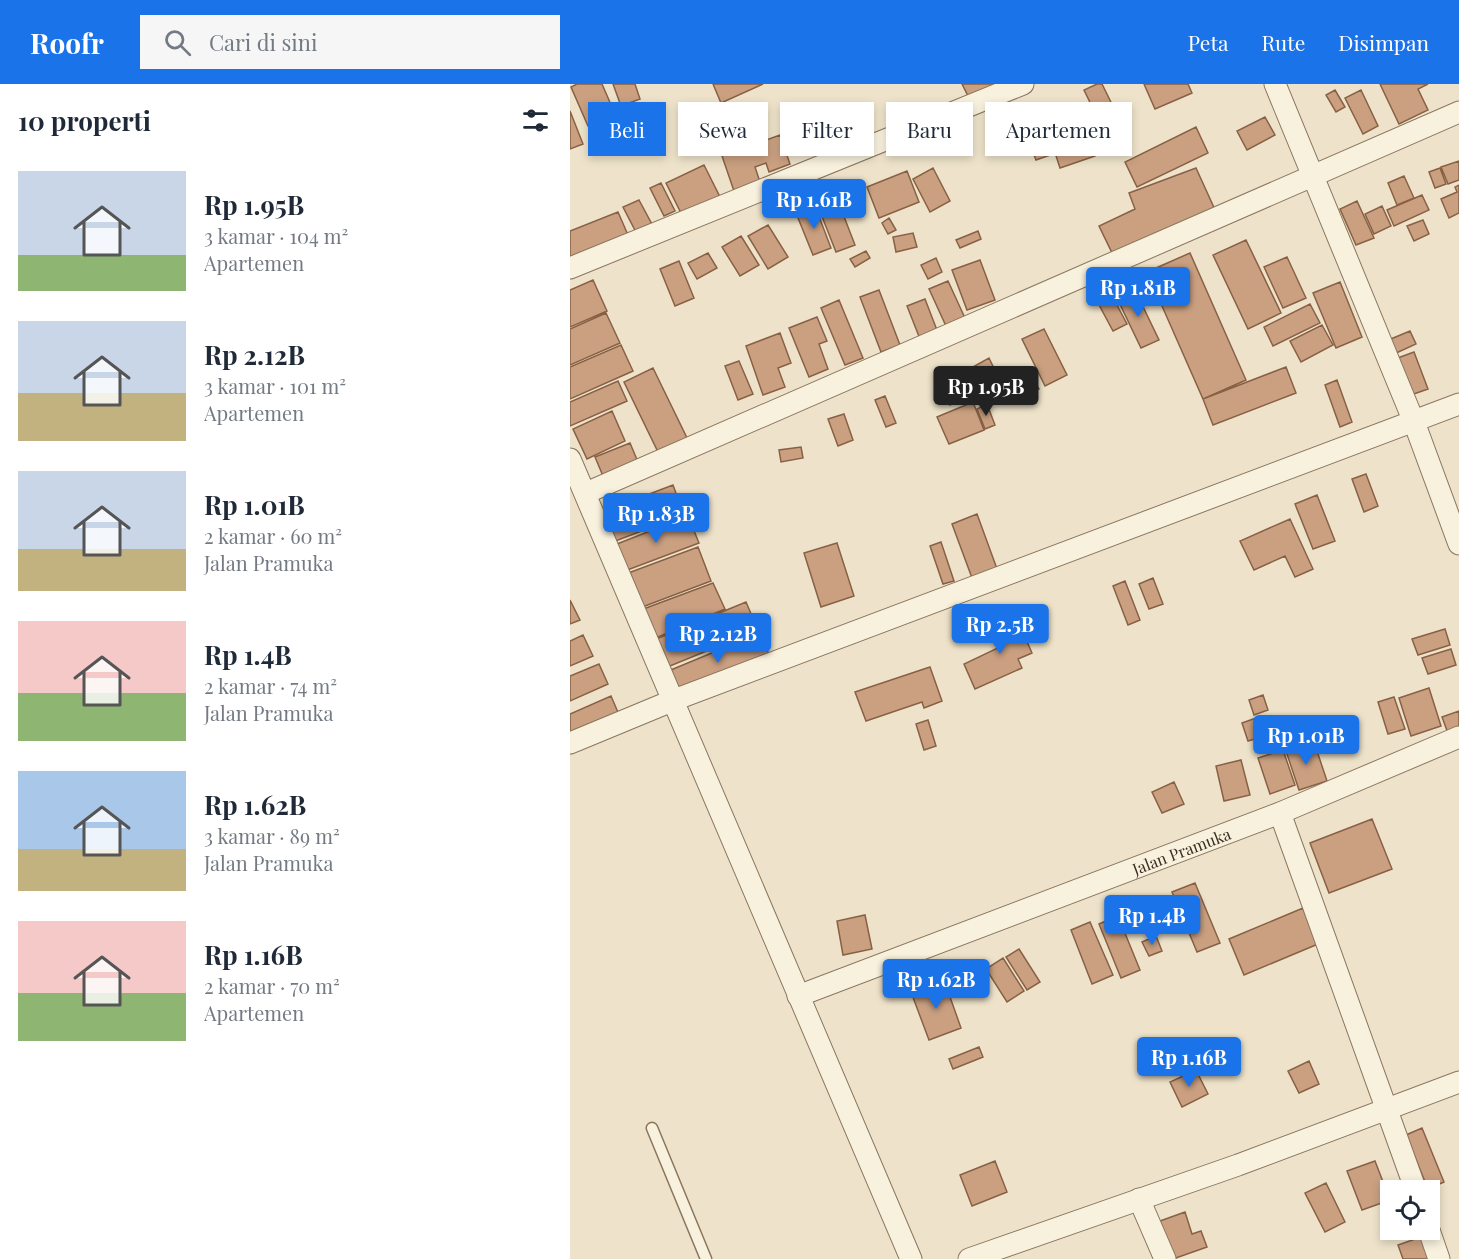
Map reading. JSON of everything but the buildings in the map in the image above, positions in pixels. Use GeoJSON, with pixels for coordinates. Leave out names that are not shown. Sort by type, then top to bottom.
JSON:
{"type":"FeatureCollection","features":[{"type":"Feature","properties":{"kind":"street"},"geometry":{"type":"LineString","coordinates":[[570,268],[1023,84]]}},
{"type":"Feature","properties":{"kind":"street"},"geometry":{"type":"LineString","coordinates":[[1275,84],[1414,422],[1459,544]]}},
{"type":"Feature","properties":{"kind":"street"},"geometry":{"type":"LineString","coordinates":[[580,490],[1459,112]]}},
{"type":"Feature","properties":{"kind":"street"},"geometry":{"type":"LineString","coordinates":[[570,743],[674,700],[1459,404]]}},
{"type":"Feature","properties":{"kind":"street"},"geometry":{"type":"LineString","coordinates":[[570,459],[580,490],[674,700],[911,1259]]}},
{"type":"Feature","properties":{"kind":"street","name":"Jalan Pramuka"},"geometry":{"type":"LineString","coordinates":[[798,996],[1280,813],[1459,737]]}},
{"type":"Feature","properties":{"kind":"street"},"geometry":{"type":"LineString","coordinates":[[1280,813],[1412,1180]]}},
{"type":"Feature","properties":{"kind":"street"},"geometry":{"type":"LineString","coordinates":[[969,1259],[1459,1082]]}},
{"type":"Feature","properties":{"kind":"street"},"geometry":{"type":"LineString","coordinates":[[1139,1199],[1165,1259]]}},
{"type":"Feature","properties":{"kind":"street"},"geometry":{"type":"LineString","coordinates":[[1432,1240],[1439,1259]]}},
{"type":"Feature","properties":{"kind":"lane"},"geometry":{"type":"LineString","coordinates":[[652,1128],[706,1259]]}}]}
